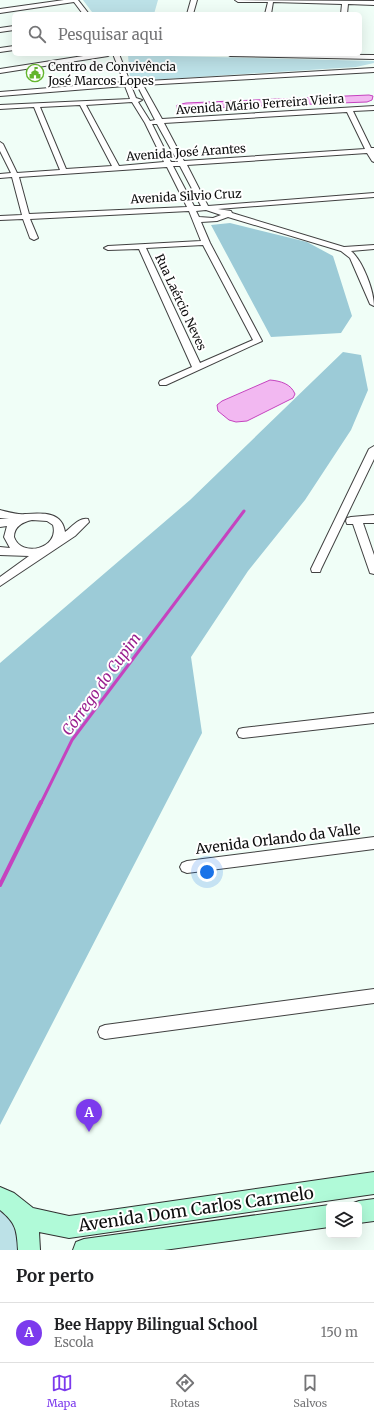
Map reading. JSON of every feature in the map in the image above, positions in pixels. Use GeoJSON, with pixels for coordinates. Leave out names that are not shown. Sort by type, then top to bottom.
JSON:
{"type":"FeatureCollection","features":[{"type":"Feature","properties":{"kind":"street"},"geometry":{"type":"LineString","coordinates":[[26,0],[30,6]]}},
{"type":"Feature","properties":{"kind":"street"},"geometry":{"type":"LineString","coordinates":[[0,11],[75,0],[84,12]]}},
{"type":"Feature","properties":{"kind":"street"},"geometry":{"type":"LineString","coordinates":[[191,12],[194,0]]}},
{"type":"Feature","properties":{"kind":"street"},"geometry":{"type":"LineString","coordinates":[[238,0],[345,1],[374,3]]}},
{"type":"Feature","properties":{"kind":"street"},"geometry":{"type":"LineString","coordinates":[[268,12],[271,0]]}},
{"type":"Feature","properties":{"kind":"street"},"geometry":{"type":"LineString","coordinates":[[344,12],[345,1]]}},
{"type":"Feature","properties":{"kind":"street"},"geometry":{"type":"LineString","coordinates":[[0,30],[12,28]]}},
{"type":"Feature","properties":{"kind":"street"},"geometry":{"type":"LineString","coordinates":[[0,50],[12,48]]}},
{"type":"Feature","properties":{"kind":"street"},"geometry":{"type":"LineString","coordinates":[[0,71],[95,56]]}},
{"type":"Feature","properties":{"kind":"street"},"geometry":{"type":"LineString","coordinates":[[117,56],[126,84],[148,123],[191,208],[206,243],[258,341],[163,383]]}},
{"type":"Feature","properties":{"kind":"street"},"geometry":{"type":"LineString","coordinates":[[357,56],[374,57]]}},
{"type":"Feature","properties":{"kind":"street"},"geometry":{"type":"LineString","coordinates":[[358,70],[374,66]]}},
{"type":"Feature","properties":{"kind":"street"},"geometry":{"type":"LineString","coordinates":[[0,94],[139,83],[374,70]]}},
{"type":"Feature","properties":{"kind":"street"},"geometry":{"type":"LineString","coordinates":[[139,83],[206,208],[228,213],[344,249],[374,247]]}},
{"type":"Feature","properties":{"kind":"street"},"geometry":{"type":"LineString","coordinates":[[0,107],[147,100]]}},
{"type":"Feature","properties":{"kind":"street"},"geometry":{"type":"LineString","coordinates":[[82,103],[117,168]]}},
{"type":"Feature","properties":{"kind":"street"},"geometry":{"type":"LineString","coordinates":[[36,105],[64,172]]}},
{"type":"Feature","properties":{"kind":"street","name":"Avenida Mário Ferreira Vieira"},"geometry":{"type":"LineString","coordinates":[[148,123],[160,121],[374,108]]}},
{"type":"Feature","properties":{"kind":"street"},"geometry":{"type":"LineString","coordinates":[[349,110],[371,150],[374,160]]}},
{"type":"Feature","properties":{"kind":"street"},"geometry":{"type":"LineString","coordinates":[[0,144],[15,175],[26,217],[34,238]]}},
{"type":"Feature","properties":{"kind":"street","name":"Avenida José Arantes"},"geometry":{"type":"LineString","coordinates":[[0,176],[371,150]]}},
{"type":"Feature","properties":{"kind":"street","name":"Avenida Silvio Cruz"},"geometry":{"type":"LineString","coordinates":[[0,218],[206,208],[374,196]]}},
{"type":"Feature","properties":{"kind":"street"},"geometry":{"type":"LineString","coordinates":[[196,219],[214,220],[221,218],[228,213]]}},
{"type":"Feature","properties":{"kind":"street"},"geometry":{"type":"LineString","coordinates":[[108,248],[206,243]]}},
{"type":"Feature","properties":{"kind":"street","name":"Rua Laércio Neves"},"geometry":{"type":"LineString","coordinates":[[142,247],[197,368]]}},
{"type":"Feature","properties":{"kind":"street"},"geometry":{"type":"LineString","coordinates":[[344,249],[353,257],[374,304]]}},
{"type":"Feature","properties":{"kind":"street"},"geometry":{"type":"LineString","coordinates":[[316,569],[374,449]]}},
{"type":"Feature","properties":{"kind":"street"},"geometry":{"type":"LineString","coordinates":[[0,514],[21,520]]}},
{"type":"Feature","properties":{"kind":"street"},"geometry":{"type":"LineString","coordinates":[[0,523],[41,516],[55,521],[61,531],[60,537],[51,547],[38,552],[0,551]]}},
{"type":"Feature","properties":{"kind":"street"},"geometry":{"type":"LineString","coordinates":[[340,522],[374,519]]}},
{"type":"Feature","properties":{"kind":"street"},"geometry":{"type":"LineString","coordinates":[[21,520],[12,527],[5,539],[25,552]]}},
{"type":"Feature","properties":{"kind":"street"},"geometry":{"type":"LineString","coordinates":[[357,520],[374,570]]}},
{"type":"Feature","properties":{"kind":"street"},"geometry":{"type":"LineString","coordinates":[[0,582],[84,522],[73,527],[59,526]]}},
{"type":"Feature","properties":{"kind":"street"},"geometry":{"type":"LineString","coordinates":[[20,567],[25,552]]}},
{"type":"Feature","properties":{"kind":"street"},"geometry":{"type":"LineString","coordinates":[[243,733],[374,718]]}},
{"type":"Feature","properties":{"kind":"street","name":"Avenida Orlando da Valle"},"geometry":{"type":"LineString","coordinates":[[187,867],[374,843]]}},
{"type":"Feature","properties":{"kind":"street"},"geometry":{"type":"LineString","coordinates":[[105,1032],[374,996]]}},
{"type":"Feature","properties":{"kind":"street","name":"Avenida Dom Carlos Carmelo"},"geometry":{"type":"LineString","coordinates":[[20,1213],[42,1222],[69,1227],[374,1183]]}},
{"type":"Feature","properties":{"kind":"street"},"geometry":{"type":"LineString","coordinates":[[0,1198],[6,1200],[20,1213],[28,1231],[29,1250]]}},
{"type":"Feature","properties":{"kind":"street"},"geometry":{"type":"LineString","coordinates":[[362,1212],[374,1210]]}},
{"type":"Feature","properties":{"kind":"street","name":"Avenida Dom Carlos Carmelo"},"geometry":{"type":"LineString","coordinates":[[84,1250],[326,1216]]}},
{"type":"Feature","properties":{"kind":"shaded area"},"geometry":{"type":"Polygon","coordinates":[[[83,0],[158,0],[155,12],[92,12],[83,0]]]}},
{"type":"Feature","properties":{"kind":"shaded area"},"geometry":{"type":"Polygon","coordinates":[[[128,56],[374,61],[374,63],[356,67],[136,81],[130,79],[128,56]]]}},
{"type":"Feature","properties":{"kind":"shaded area"},"geometry":{"type":"Polygon","coordinates":[[[373,96],[372,100],[367,102],[208,108],[208,110],[181,114],[177,112],[177,105],[186,103],[373,96]]]}},
{"type":"Feature","properties":{"kind":"shaded area"},"geometry":{"type":"Polygon","coordinates":[[[230,223],[307,242],[333,256],[352,316],[341,333],[271,337],[211,225],[230,223]]]}},
{"type":"Feature","properties":{"kind":"shaded area"},"geometry":{"type":"Polygon","coordinates":[[[343,352],[361,355],[368,390],[351,430],[305,500],[248,571],[191,657],[202,733],[0,1125],[0,663],[190,500],[343,352]]]}},
{"type":"Feature","properties":{"kind":"shaded area"},"geometry":{"type":"Polygon","coordinates":[[[270,380],[282,382],[288,385],[295,394],[293,398],[247,421],[236,422],[229,420],[218,411],[217,405],[222,401],[270,380]]]}},
{"type":"Feature","properties":{"kind":"shaded area"},"geometry":{"type":"Polygon","coordinates":[[[0,1207],[10,1216],[16,1226],[19,1250],[0,1250],[0,1207]]]}},
{"type":"Feature","properties":{"kind":"waterway","name":"Córrego do Cupim"},"geometry":{"type":"LineString","coordinates":[[41,803],[72,740],[244,511]]}},
{"type":"Feature","properties":{"kind":"waterway","name":"Córrego do Cupim"},"geometry":{"type":"LineString","coordinates":[[0,885],[41,802]]}},
{"type":"Feature","properties":{"kind":"place","name":"Centro de Convivência José Marcos Lopes"},"geometry":{"type":"Point","coordinates":[35,73]}},
{"type":"Feature","properties":{"kind":"place","name":"Bee Happy Bilingual School"},"geometry":{"type":"Point","coordinates":[89,1132]}}]}
